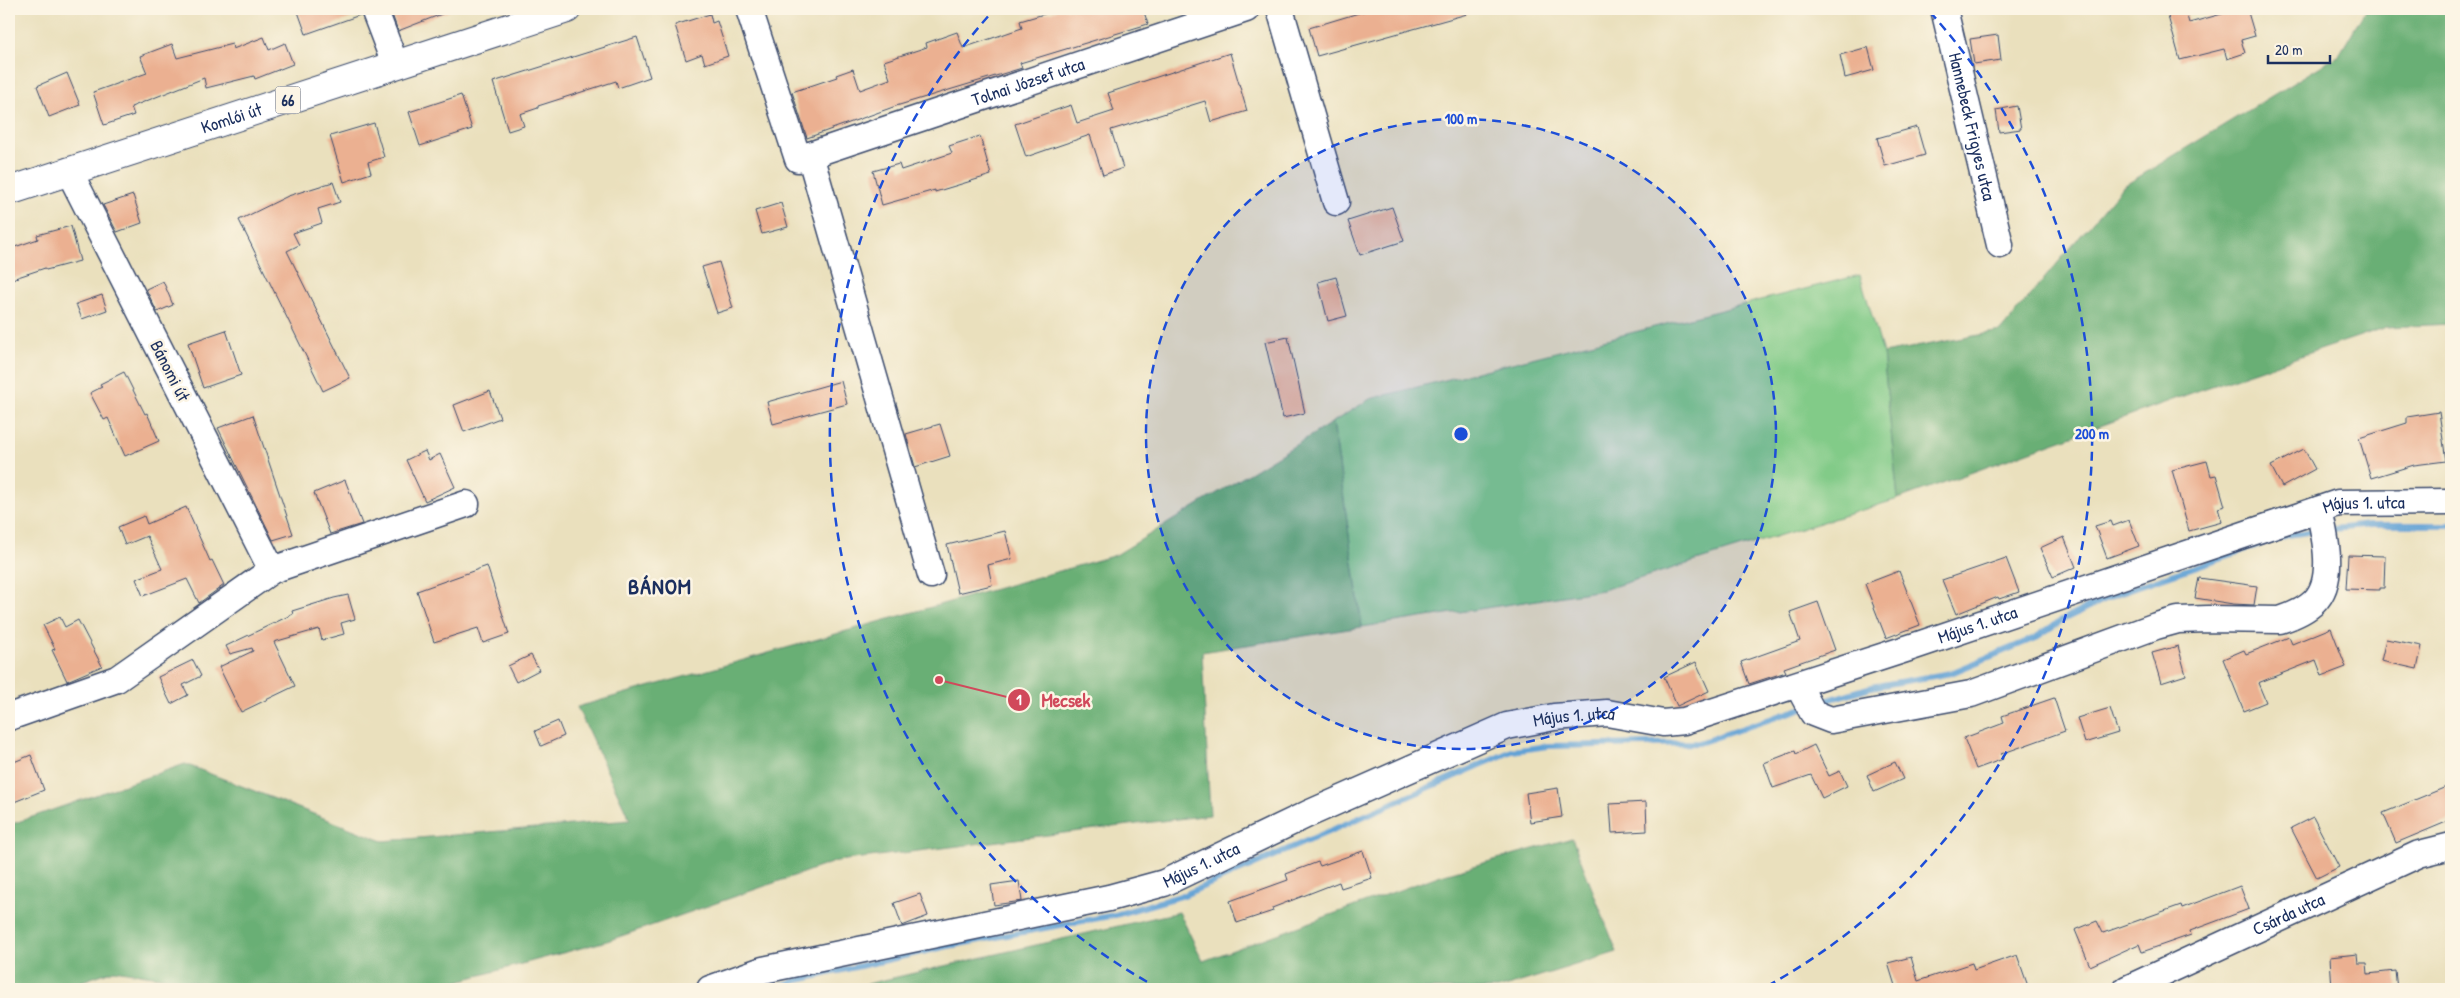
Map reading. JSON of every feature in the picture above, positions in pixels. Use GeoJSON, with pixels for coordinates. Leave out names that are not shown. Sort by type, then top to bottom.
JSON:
{"type":"FeatureCollection","features":[{"type":"Feature","properties":{"kind":"main road","name":"Komlói út"},"geometry":{"type":"LineString","coordinates":[[9,191],[567,9]]}},
{"type":"Feature","properties":{"kind":"street"},"geometry":{"type":"LineString","coordinates":[[374,9],[395,64]]}},
{"type":"Feature","properties":{"kind":"street"},"geometry":{"type":"LineString","coordinates":[[749,9],[798,159],[810,156],[931,575]]}},
{"type":"Feature","properties":{"kind":"street","name":"Tolnai József utca"},"geometry":{"type":"LineString","coordinates":[[810,156],[1246,9]]}},
{"type":"Feature","properties":{"kind":"street"},"geometry":{"type":"LineString","coordinates":[[1280,9],[1336,202]]}},
{"type":"Feature","properties":{"kind":"street","name":"Hannebeck Frigyes utca"},"geometry":{"type":"LineString","coordinates":[[1944,9],[2000,245]]}},
{"type":"Feature","properties":{"kind":"street","name":"Bánomi út"},"geometry":{"type":"LineString","coordinates":[[69,171],[272,570]]}},
{"type":"Feature","properties":{"kind":"street","name":"Május 1. utca"},"geometry":{"type":"LineString","coordinates":[[710,989],[763,970],[1092,902],[1164,883],[1308,814],[1507,726],[1554,717],[1607,713],[1663,723],[1806,700],[2338,503],[2451,502]]}},
{"type":"Feature","properties":{"kind":"street"},"geometry":{"type":"LineString","coordinates":[[9,717],[117,679],[272,570],[466,504]]}},
{"type":"Feature","properties":{"kind":"street"},"geometry":{"type":"LineString","coordinates":[[1806,700],[1831,720],[1971,694],[2156,626],[2178,620],[2280,620],[2295,614],[2314,602],[2322,592],[2327,564],[2326,541],[2319,510]]}},
{"type":"Feature","properties":{"kind":"street","name":"Csárda utca"},"geometry":{"type":"LineString","coordinates":[[2127,989],[2411,858],[2451,846]]}},
{"type":"Feature","properties":{"kind":"green space"},"geometry":{"type":"Polygon","coordinates":[[[2366,9],[2451,9],[2451,324],[2387,327],[2200,390],[1898,499],[1883,353],[2000,331],[2122,187],[2339,55],[2366,9]]]}},
{"type":"Feature","properties":{"kind":"green space"},"geometry":{"type":"Polygon","coordinates":[[[1860,275],[1883,353],[1898,499],[1602,590],[1362,627],[1333,422],[1370,399],[1860,275]]]}},
{"type":"Feature","properties":{"kind":"green space"},"geometry":{"type":"Polygon","coordinates":[[[1333,422],[1362,627],[1202,652],[1210,815],[837,861],[607,941],[429,989],[224,987],[114,970],[60,989],[9,989],[9,825],[185,764],[383,841],[630,820],[577,707],[1116,555],[1333,422]]]}},
{"type":"Feature","properties":{"kind":"green space"},"geometry":{"type":"Polygon","coordinates":[[[1572,838],[1617,952],[1498,989],[845,989],[1179,912],[1203,961],[1441,875],[1572,838]]]}},
{"type":"Feature","properties":{"kind":"building"},"geometry":{"type":"Polygon","coordinates":[[[297,9],[359,9],[360,15],[306,34],[297,9]]]}},
{"type":"Feature","properties":{"kind":"building"},"geometry":{"type":"Polygon","coordinates":[[[390,9],[452,9],[452,10],[398,31],[390,9]]]}},
{"type":"Feature","properties":{"kind":"building"},"geometry":{"type":"Polygon","coordinates":[[[1061,9],[1143,9],[1148,24],[1020,63],[1022,68],[896,106],[807,138],[792,92],[837,77],[836,75],[853,69],[860,90],[890,79],[884,61],[927,47],[926,43],[957,32],[963,48],[1022,28],[1020,21],[1061,9]]]}},
{"type":"Feature","properties":{"kind":"building"},"geometry":{"type":"Polygon","coordinates":[[[1372,9],[1466,9],[1467,14],[1317,56],[1309,28],[1372,9]]]}},
{"type":"Feature","properties":{"kind":"building"},"geometry":{"type":"Polygon","coordinates":[[[2166,9],[2185,9],[2189,23],[2240,9],[2247,9],[2255,36],[2241,40],[2245,53],[2227,59],[2224,49],[2180,60],[2166,9]]]}},
{"type":"Feature","properties":{"kind":"building"},"geometry":{"type":"Polygon","coordinates":[[[710,14],[712,23],[717,21],[728,56],[705,64],[702,54],[686,60],[675,25],[710,14]]]}},
{"type":"Feature","properties":{"kind":"building"},"geometry":{"type":"Polygon","coordinates":[[[1998,35],[2001,60],[1974,64],[1970,39],[1998,35]]]}},
{"type":"Feature","properties":{"kind":"building"},"geometry":{"type":"Polygon","coordinates":[[[264,37],[269,50],[285,43],[293,64],[255,79],[254,76],[206,88],[204,78],[131,107],[134,115],[104,125],[93,92],[147,73],[140,56],[172,44],[177,58],[232,44],[233,49],[264,37]]]}},
{"type":"Feature","properties":{"kind":"building"},"geometry":{"type":"Polygon","coordinates":[[[637,37],[650,77],[618,88],[616,81],[538,106],[538,108],[520,114],[524,126],[508,131],[493,82],[637,37]]]}},
{"type":"Feature","properties":{"kind":"building"},"geometry":{"type":"Polygon","coordinates":[[[1868,47],[1874,70],[1845,78],[1840,55],[1868,47]]]}},
{"type":"Feature","properties":{"kind":"building"},"geometry":{"type":"Polygon","coordinates":[[[1230,53],[1247,111],[1211,122],[1205,101],[1111,130],[1123,168],[1103,175],[1090,135],[1026,157],[1015,124],[1071,105],[1077,123],[1114,111],[1108,93],[1230,53]]]}},
{"type":"Feature","properties":{"kind":"building"},"geometry":{"type":"Polygon","coordinates":[[[67,73],[80,105],[49,117],[37,86],[67,73]]]}},
{"type":"Feature","properties":{"kind":"building"},"geometry":{"type":"Polygon","coordinates":[[[461,95],[472,129],[420,146],[409,112],[461,95]]]}},
{"type":"Feature","properties":{"kind":"building"},"geometry":{"type":"Polygon","coordinates":[[[2017,106],[2021,129],[1999,132],[1996,110],[2017,106]]]}},
{"type":"Feature","properties":{"kind":"building"},"geometry":{"type":"Polygon","coordinates":[[[374,123],[384,157],[368,162],[371,173],[344,182],[330,136],[374,123]]]}},
{"type":"Feature","properties":{"kind":"building"},"geometry":{"type":"Polygon","coordinates":[[[1917,127],[1925,155],[1885,166],[1877,138],[1917,127]]]}},
{"type":"Feature","properties":{"kind":"building"},"geometry":{"type":"Polygon","coordinates":[[[980,136],[991,175],[935,192],[935,190],[882,205],[873,171],[899,164],[901,170],[952,153],[949,146],[980,136]]]}},
{"type":"Feature","properties":{"kind":"building"},"geometry":{"type":"Polygon","coordinates":[[[333,182],[340,202],[318,209],[322,223],[293,233],[299,245],[287,251],[350,378],[323,391],[239,220],[288,196],[333,182]]]}},
{"type":"Feature","properties":{"kind":"building"},"geometry":{"type":"Polygon","coordinates":[[[133,195],[142,223],[117,232],[103,205],[133,195]]]}},
{"type":"Feature","properties":{"kind":"building"},"geometry":{"type":"Polygon","coordinates":[[[781,203],[788,227],[762,234],[755,211],[781,203]]]}},
{"type":"Feature","properties":{"kind":"building"},"geometry":{"type":"Polygon","coordinates":[[[1392,207],[1404,241],[1360,255],[1348,221],[1392,207]]]}},
{"type":"Feature","properties":{"kind":"building"},"geometry":{"type":"Polygon","coordinates":[[[71,226],[80,261],[46,270],[45,268],[9,280],[9,249],[38,239],[37,235],[71,226]]]}},
{"type":"Feature","properties":{"kind":"building"},"geometry":{"type":"Polygon","coordinates":[[[719,262],[733,308],[717,313],[702,267],[719,262]]]}},
{"type":"Feature","properties":{"kind":"building"},"geometry":{"type":"Polygon","coordinates":[[[1336,277],[1347,316],[1328,321],[1318,282],[1336,277]]]}},
{"type":"Feature","properties":{"kind":"building"},"geometry":{"type":"Polygon","coordinates":[[[163,281],[173,305],[157,312],[146,289],[163,281]]]}},
{"type":"Feature","properties":{"kind":"building"},"geometry":{"type":"Polygon","coordinates":[[[102,295],[107,310],[82,319],[76,304],[102,295]]]}},
{"type":"Feature","properties":{"kind":"building"},"geometry":{"type":"Polygon","coordinates":[[[226,330],[241,375],[203,388],[188,343],[226,330]]]}},
{"type":"Feature","properties":{"kind":"building"},"geometry":{"type":"Polygon","coordinates":[[[1288,337],[1305,413],[1283,418],[1265,342],[1288,337]]]}},
{"type":"Feature","properties":{"kind":"building"},"geometry":{"type":"Polygon","coordinates":[[[124,372],[145,414],[147,413],[159,441],[125,456],[108,418],[104,420],[90,393],[102,387],[100,384],[124,372]]]}},
{"type":"Feature","properties":{"kind":"building"},"geometry":{"type":"Polygon","coordinates":[[[841,381],[847,404],[773,424],[767,402],[841,381]]]}},
{"type":"Feature","properties":{"kind":"building"},"geometry":{"type":"Polygon","coordinates":[[[490,391],[500,418],[464,432],[454,405],[490,391]]]}},
{"type":"Feature","properties":{"kind":"building"},"geometry":{"type":"Polygon","coordinates":[[[2439,412],[2446,461],[2414,465],[2371,478],[2359,438],[2407,423],[2407,417],[2439,412]]]}},
{"type":"Feature","properties":{"kind":"building"},"geometry":{"type":"Polygon","coordinates":[[[253,415],[293,534],[273,540],[218,428],[253,415]]]}},
{"type":"Feature","properties":{"kind":"building"},"geometry":{"type":"Polygon","coordinates":[[[940,424],[950,456],[915,467],[906,434],[940,424]]]}},
{"type":"Feature","properties":{"kind":"building"},"geometry":{"type":"Polygon","coordinates":[[[2304,449],[2315,469],[2282,487],[2271,466],[2304,449]]]}},
{"type":"Feature","properties":{"kind":"building"},"geometry":{"type":"Polygon","coordinates":[[[425,451],[429,460],[440,454],[455,487],[425,501],[406,460],[425,451]]]}},
{"type":"Feature","properties":{"kind":"building"},"geometry":{"type":"Polygon","coordinates":[[[2207,461],[2211,476],[2216,475],[2225,506],[2218,508],[2222,522],[2189,531],[2172,470],[2207,461]]]}},
{"type":"Feature","properties":{"kind":"building"},"geometry":{"type":"Polygon","coordinates":[[[345,480],[362,524],[330,534],[314,493],[345,480]]]}},
{"type":"Feature","properties":{"kind":"building"},"geometry":{"type":"Polygon","coordinates":[[[186,507],[210,561],[212,560],[224,585],[199,603],[187,579],[143,596],[136,579],[162,569],[147,536],[125,545],[118,527],[144,516],[147,524],[186,507]]]}},
{"type":"Feature","properties":{"kind":"building"},"geometry":{"type":"Polygon","coordinates":[[[2129,520],[2139,546],[2107,558],[2095,526],[2111,521],[2113,526],[2129,520]]]}},
{"type":"Feature","properties":{"kind":"building"},"geometry":{"type":"Polygon","coordinates":[[[1005,531],[1012,559],[988,565],[992,585],[958,593],[947,545],[1005,531]]]}},
{"type":"Feature","properties":{"kind":"building"},"geometry":{"type":"Polygon","coordinates":[[[2064,537],[2076,567],[2053,577],[2040,548],[2064,537]]]}},
{"type":"Feature","properties":{"kind":"building"},"geometry":{"type":"Polygon","coordinates":[[[2348,555],[2385,556],[2384,588],[2379,588],[2379,590],[2346,589],[2348,555]]]}},
{"type":"Feature","properties":{"kind":"building"},"geometry":{"type":"Polygon","coordinates":[[[2006,558],[2019,592],[1999,599],[1998,597],[1956,614],[1942,580],[2006,558]]]}},
{"type":"Feature","properties":{"kind":"building"},"geometry":{"type":"Polygon","coordinates":[[[487,566],[509,634],[483,643],[478,628],[434,642],[417,591],[487,566]]]}},
{"type":"Feature","properties":{"kind":"building"},"geometry":{"type":"Polygon","coordinates":[[[1899,571],[1920,625],[1886,638],[1865,584],[1899,571]]]}},
{"type":"Feature","properties":{"kind":"building"},"geometry":{"type":"Polygon","coordinates":[[[2199,578],[2257,586],[2254,605],[2195,598],[2199,578]]]}},
{"type":"Feature","properties":{"kind":"building"},"geometry":{"type":"Polygon","coordinates":[[[348,595],[355,619],[341,623],[344,634],[322,640],[319,629],[274,642],[295,686],[241,712],[219,667],[253,651],[252,648],[230,654],[226,646],[293,614],[292,611],[348,595]]]}},
{"type":"Feature","properties":{"kind":"building"},"geometry":{"type":"Polygon","coordinates":[[[1818,602],[1835,650],[1784,668],[1786,672],[1749,684],[1741,662],[1800,641],[1790,612],[1818,602]]]}},
{"type":"Feature","properties":{"kind":"building"},"geometry":{"type":"Polygon","coordinates":[[[60,617],[65,627],[78,620],[102,666],[67,681],[52,650],[55,649],[43,625],[60,617]]]}},
{"type":"Feature","properties":{"kind":"building"},"geometry":{"type":"Polygon","coordinates":[[[2331,628],[2346,667],[2322,676],[2316,660],[2258,683],[2266,702],[2244,711],[2223,659],[2244,650],[2246,654],[2289,637],[2292,644],[2331,628]]]}},
{"type":"Feature","properties":{"kind":"building"},"geometry":{"type":"Polygon","coordinates":[[[2386,639],[2422,646],[2417,669],[2381,661],[2386,639]]]}},
{"type":"Feature","properties":{"kind":"building"},"geometry":{"type":"Polygon","coordinates":[[[2178,646],[2186,675],[2161,683],[2152,653],[2178,646]]]}},
{"type":"Feature","properties":{"kind":"building"},"geometry":{"type":"Polygon","coordinates":[[[531,655],[539,670],[516,682],[508,666],[531,655]]]}},
{"type":"Feature","properties":{"kind":"building"},"geometry":{"type":"Polygon","coordinates":[[[193,660],[201,676],[183,685],[188,695],[171,704],[158,677],[193,660]]]}},
{"type":"Feature","properties":{"kind":"building"},"geometry":{"type":"Polygon","coordinates":[[[1696,662],[1709,691],[1677,706],[1664,677],[1696,662]]]}},
{"type":"Feature","properties":{"kind":"building"},"geometry":{"type":"Polygon","coordinates":[[[2054,698],[2065,731],[2001,754],[2003,759],[1976,769],[1964,738],[2004,723],[2002,716],[2054,698]]]}},
{"type":"Feature","properties":{"kind":"building"},"geometry":{"type":"Polygon","coordinates":[[[2110,708],[2118,733],[2085,743],[2077,718],[2110,708]]]}},
{"type":"Feature","properties":{"kind":"building"},"geometry":{"type":"Polygon","coordinates":[[[558,721],[564,736],[541,746],[535,731],[558,721]]]}},
{"type":"Feature","properties":{"kind":"building"},"geometry":{"type":"Polygon","coordinates":[[[1814,745],[1829,776],[1840,771],[1847,786],[1822,798],[1811,775],[1773,788],[1764,763],[1795,751],[1796,754],[1814,745]]]}},
{"type":"Feature","properties":{"kind":"building"},"geometry":{"type":"Polygon","coordinates":[[[31,755],[44,790],[9,804],[9,764],[31,755]]]}},
{"type":"Feature","properties":{"kind":"building"},"geometry":{"type":"Polygon","coordinates":[[[1895,762],[1903,779],[1874,792],[1867,775],[1895,762]]]}},
{"type":"Feature","properties":{"kind":"building"},"geometry":{"type":"Polygon","coordinates":[[[2451,785],[2451,820],[2396,843],[2383,813],[2451,785]]]}},
{"type":"Feature","properties":{"kind":"building"},"geometry":{"type":"Polygon","coordinates":[[[1558,788],[1562,817],[1530,822],[1526,793],[1558,788]]]}},
{"type":"Feature","properties":{"kind":"building"},"geometry":{"type":"Polygon","coordinates":[[[1646,802],[1647,831],[1612,833],[1610,804],[1646,802]]]}},
{"type":"Feature","properties":{"kind":"building"},"geometry":{"type":"Polygon","coordinates":[[[2313,817],[2339,867],[2317,878],[2291,828],[2313,817]]]}},
{"type":"Feature","properties":{"kind":"building"},"geometry":{"type":"Polygon","coordinates":[[[1363,851],[1372,878],[1341,888],[1339,882],[1272,908],[1273,911],[1237,923],[1230,901],[1288,880],[1286,874],[1318,862],[1320,866],[1363,851]]]}},
{"type":"Feature","properties":{"kind":"building"},"geometry":{"type":"Polygon","coordinates":[[[1019,881],[1022,901],[994,905],[991,885],[1019,881]]]}},
{"type":"Feature","properties":{"kind":"building"},"geometry":{"type":"Polygon","coordinates":[[[2240,886],[2249,909],[2190,931],[2191,935],[2142,952],[2139,944],[2090,966],[2075,930],[2097,921],[2103,933],[2181,905],[2182,908],[2240,886]]]}},
{"type":"Feature","properties":{"kind":"building"},"geometry":{"type":"Polygon","coordinates":[[[920,894],[928,916],[902,926],[894,903],[920,894]]]}},
{"type":"Feature","properties":{"kind":"building"},"geometry":{"type":"Polygon","coordinates":[[[2357,954],[2358,963],[2367,963],[2368,974],[2395,971],[2397,989],[2332,989],[2330,957],[2357,954]]]}},
{"type":"Feature","properties":{"kind":"building"},"geometry":{"type":"Polygon","coordinates":[[[2017,955],[2029,989],[1896,989],[1888,963],[1911,957],[1918,981],[1972,963],[1974,970],[2017,955]]]}},
{"type":"Feature","properties":{"kind":"waterway"},"geometry":{"type":"LineString","coordinates":[[2334,529],[2370,525],[2451,525]]}},
{"type":"Feature","properties":{"kind":"waterway"},"geometry":{"type":"LineString","coordinates":[[1815,704],[1871,687],[1951,673],[2035,638],[2062,620],[2118,593],[2288,535],[2314,531]]}},
{"type":"Feature","properties":{"kind":"waterway"},"geometry":{"type":"LineString","coordinates":[[772,989],[798,980],[948,946],[1115,915],[1184,895],[1512,751],[1548,746],[1699,743],[1803,708]]}},
{"type":"Feature","properties":{"kind":"place","name":"Mecsek"},"geometry":{"type":"Point","coordinates":[939,680]}},
{"type":"Feature","properties":{"kind":"district","name":"BÁNOM"},"geometry":{"type":"Point","coordinates":[660,586]}}]}
